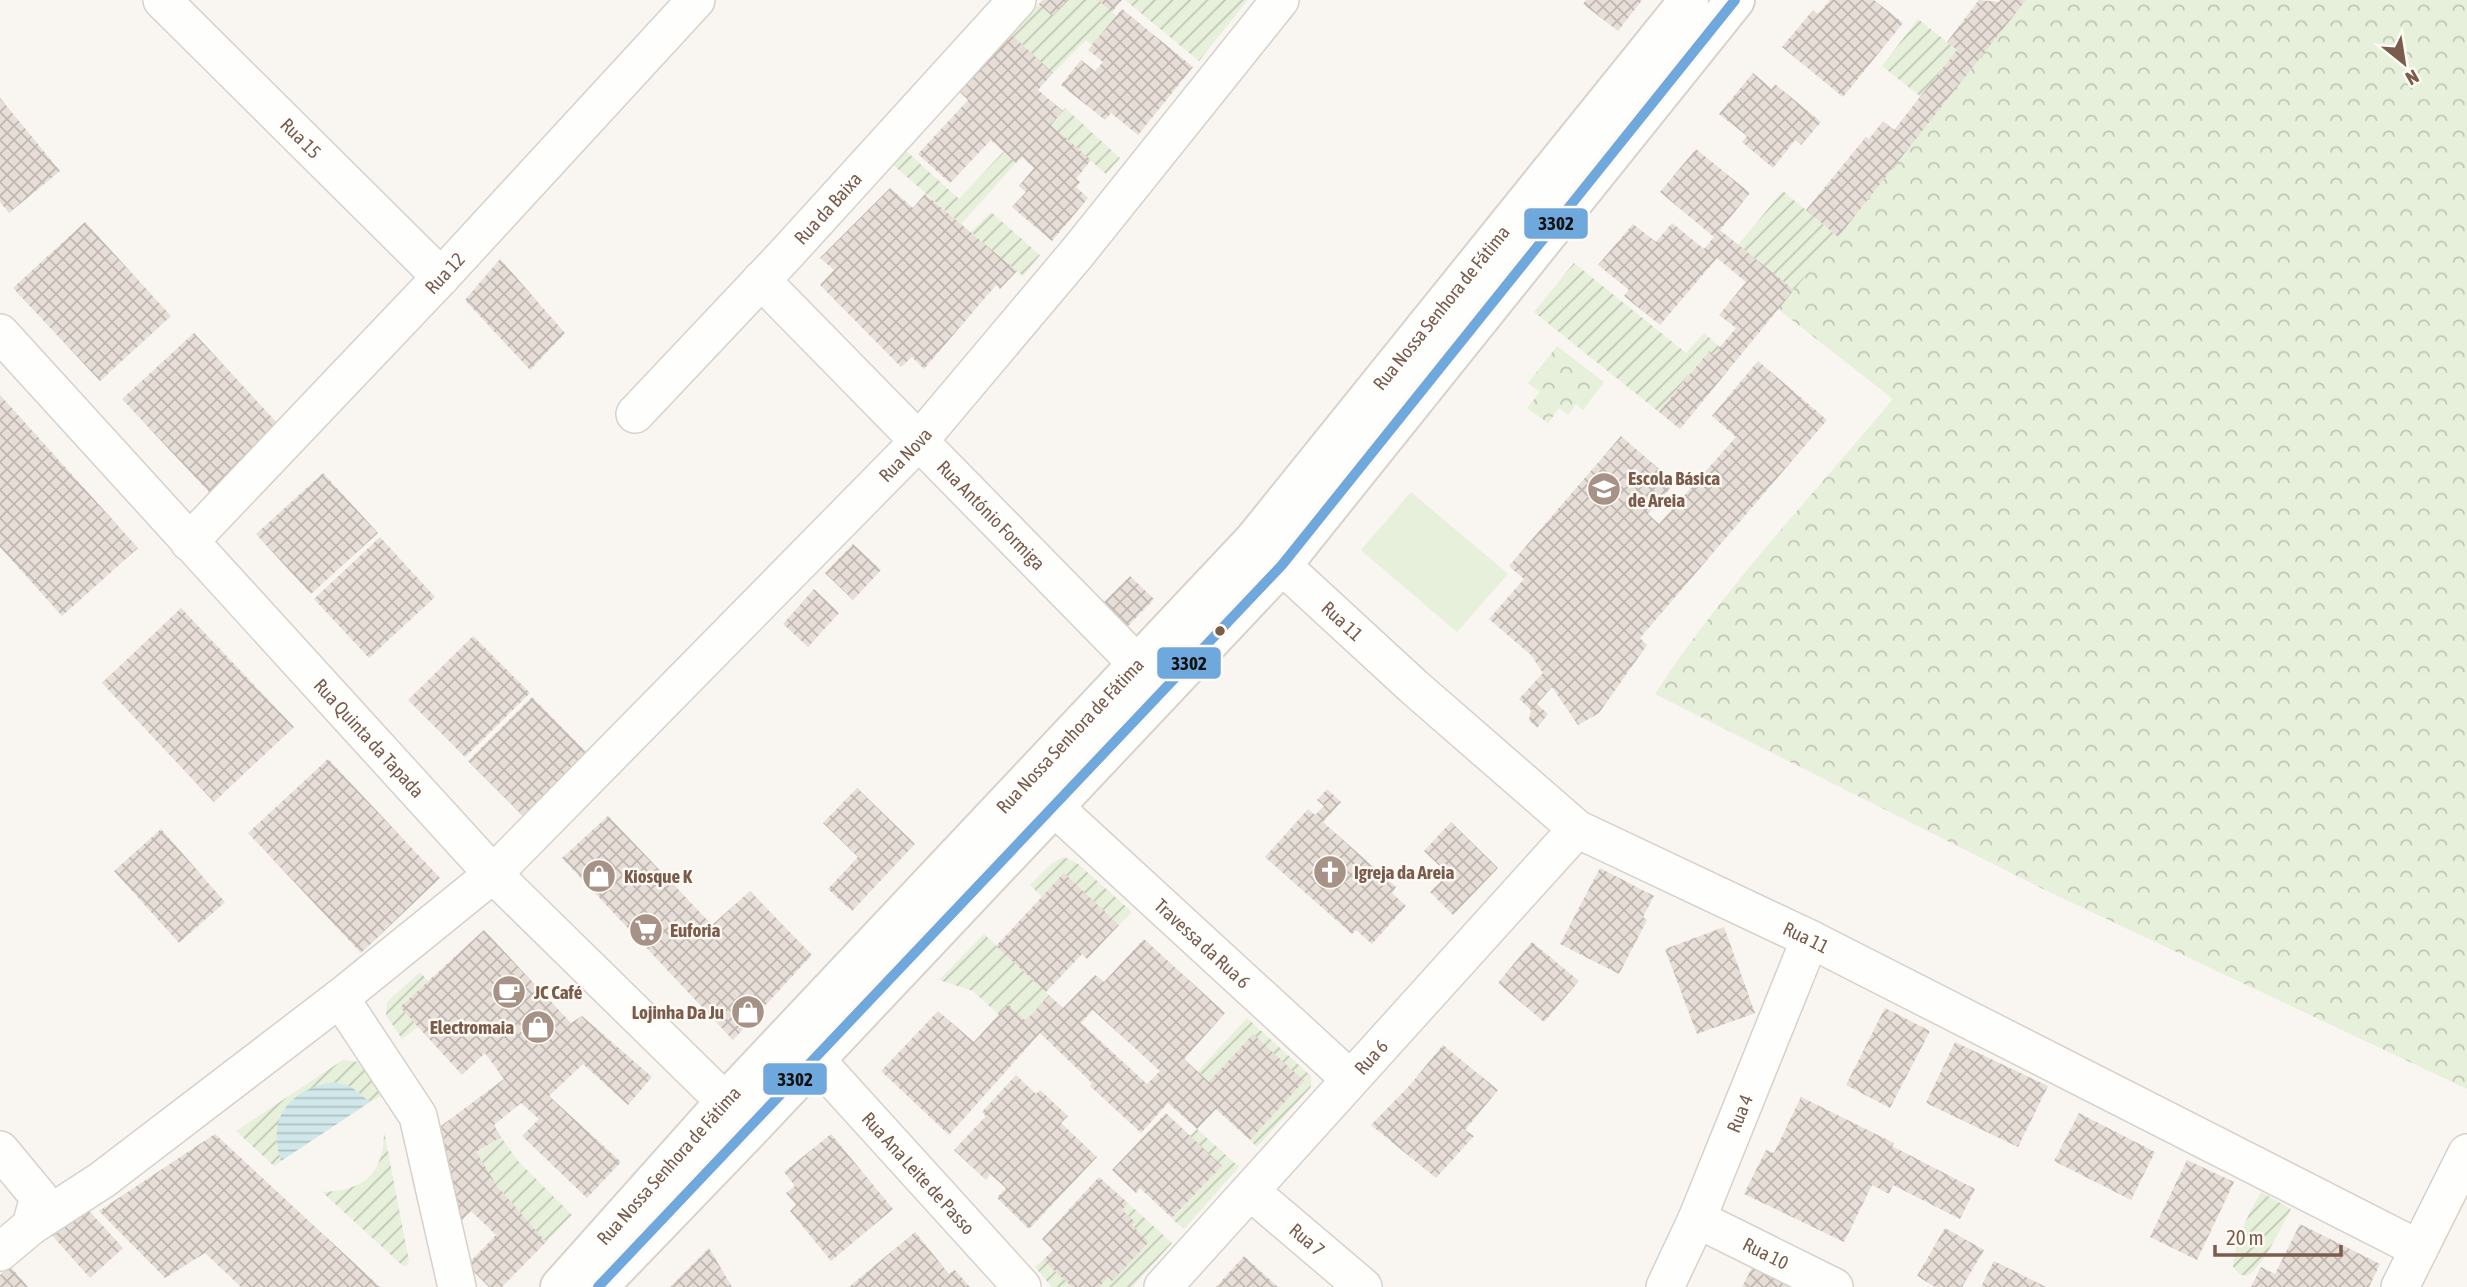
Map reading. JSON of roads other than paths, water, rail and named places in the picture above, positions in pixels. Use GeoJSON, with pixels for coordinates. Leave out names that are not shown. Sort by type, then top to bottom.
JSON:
{"type":"FeatureCollection","features":[{"type":"Feature","properties":{"kind":"street","name":"Rua 15"},"geometry":{"type":"LineString","coordinates":[[162,0],[441,276]]}},
{"type":"Feature","properties":{"kind":"street","name":"Rua 12"},"geometry":{"type":"LineString","coordinates":[[189,542],[441,276],[696,0]]}},
{"type":"Feature","properties":{"kind":"street","name":"Rua da Baixa"},"geometry":{"type":"LineString","coordinates":[[635,414],[1017,0]]}},
{"type":"Feature","properties":{"kind":"street","name":"Rua Nova"},"geometry":{"type":"LineString","coordinates":[[0,1252],[31,1226],[102,1180],[340,998],[493,874],[918,443],[1078,253],[1280,0]]}},
{"type":"Feature","properties":{"kind":"street","name":"Rua Nossa Senhora de Fátima"},"geometry":{"type":"LineString","coordinates":[[1268,552],[1689,0]]}},
{"type":"Feature","properties":{"kind":"street","name":"Rua Nossa Senhora de Fátima"},"geometry":{"type":"LineString","coordinates":[[560,1287],[738,1115],[1268,552],[1735,0]]}},
{"type":"Feature","properties":{"kind":"street","name":"Rua António Formiga"},"geometry":{"type":"LineString","coordinates":[[761,280],[1149,677]]}},
{"type":"Feature","properties":{"kind":"street","name":"Rua Quinta da Tapada"},"geometry":{"type":"LineString","coordinates":[[0,333],[493,874],[738,1115]]}},
{"type":"Feature","properties":{"kind":"street","name":"Rua 11"},"geometry":{"type":"LineString","coordinates":[[1268,552],[1414,687],[1577,829],[1810,939],[2418,1250]]}},
{"type":"Feature","properties":{"kind":"street","name":"Rua Nossa Senhora de Fátima"},"geometry":{"type":"LineString","coordinates":[[598,1287],[738,1115],[815,1059],[1053,806],[1149,677]]}},
{"type":"Feature","properties":{"kind":"street","name":"Travessa da Rua 6"},"geometry":{"type":"LineString","coordinates":[[1053,806],[1350,1079]]}},
{"type":"Feature","properties":{"kind":"street","name":"Rua 6"},"geometry":{"type":"LineString","coordinates":[[1163,1287],[1577,829]]}},
{"type":"Feature","properties":{"kind":"street","name":"Rua 4"},"geometry":{"type":"LineString","coordinates":[[1665,1287],[1697,1219],[1810,939]]}},
{"type":"Feature","properties":{"kind":"street"},"geometry":{"type":"LineString","coordinates":[[340,998],[418,1116],[457,1287]]}},
{"type":"Feature","properties":{"kind":"street","name":"Rua Ana Leite de Passo"},"geometry":{"type":"LineString","coordinates":[[815,1059],[1022,1287]]}},
{"type":"Feature","properties":{"kind":"street"},"geometry":{"type":"LineString","coordinates":[[0,1150],[39,1197],[31,1226]]}},
{"type":"Feature","properties":{"kind":"street"},"geometry":{"type":"LineString","coordinates":[[2400,1287],[2467,1153]]}},
{"type":"Feature","properties":{"kind":"street","name":"Rua 7"},"geometry":{"type":"LineString","coordinates":[[1250,1191],[1363,1287]]}},
{"type":"Feature","properties":{"kind":"street","name":"Rua 10"},"geometry":{"type":"LineString","coordinates":[[1697,1219],[1834,1287]]}},
{"type":"Feature","properties":{"kind":"water"},"geometry":{"type":"Polygon","coordinates":[[[334,1082],[350,1086],[370,1102],[281,1161],[277,1131],[285,1108],[305,1091],[334,1082]]]}},
{"type":"Feature","properties":{"kind":"place","name":"Escola Básica de Areia"},"geometry":{"type":"Point","coordinates":[1604,489]}},
{"type":"Feature","properties":{"kind":"place","name":"Igreja da Areia"},"geometry":{"type":"Point","coordinates":[1330,872]}},
{"type":"Feature","properties":{"kind":"place","name":"Kiosque K"},"geometry":{"type":"Point","coordinates":[599,876]}},
{"type":"Feature","properties":{"kind":"place","name":"Euforia"},"geometry":{"type":"Point","coordinates":[646,930]}},
{"type":"Feature","properties":{"kind":"place","name":"JC Café"},"geometry":{"type":"Point","coordinates":[509,992]}},
{"type":"Feature","properties":{"kind":"place","name":"Lojinha Da Ju"},"geometry":{"type":"Point","coordinates":[748,1012]}},
{"type":"Feature","properties":{"kind":"place","name":"Electromaia"},"geometry":{"type":"Point","coordinates":[538,1027]}}]}
